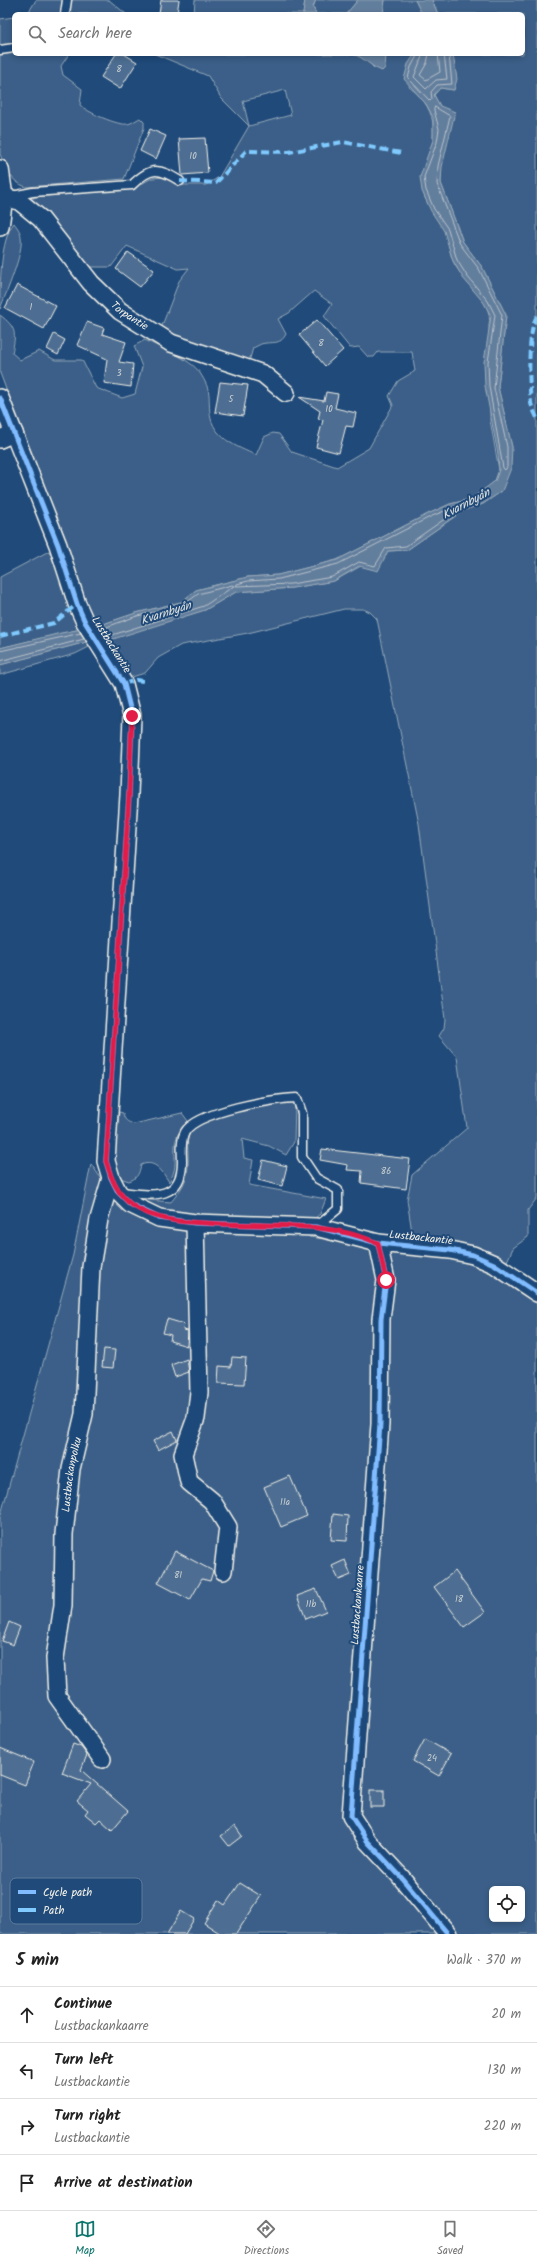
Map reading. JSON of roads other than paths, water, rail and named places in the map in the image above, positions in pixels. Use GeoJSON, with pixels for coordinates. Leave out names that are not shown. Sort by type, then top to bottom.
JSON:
{"type":"FeatureCollection","features":[{"type":"Feature","properties":{"kind":"street"},"geometry":{"type":"LineString","coordinates":[[0,169],[4,197],[0,227]]}},
{"type":"Feature","properties":{"kind":"street","name":"Torpantie"},"geometry":{"type":"LineString","coordinates":[[4,197],[19,201],[41,219],[91,282],[120,311],[170,343],[263,374],[286,393]]}},
{"type":"Feature","properties":{"kind":"street","name":"Lustbackantie"},"geometry":{"type":"LineString","coordinates":[[0,398],[7,436],[55,538],[77,604],[85,622],[124,684],[132,716],[129,795],[106,1161],[115,1185],[130,1204],[159,1218],[195,1223],[316,1227],[378,1243],[450,1250],[473,1255],[494,1264],[537,1293]]}},
{"type":"Feature","properties":{"kind":"street","name":"Lustbackanpolku"},"geometry":{"type":"LineString","coordinates":[[102,1759],[57,1696],[55,1658],[63,1605],[64,1534],[70,1476],[84,1414],[91,1268],[99,1219],[115,1185]]}},
{"type":"Feature","properties":{"kind":"street"},"geometry":{"type":"LineString","coordinates":[[195,1223],[199,1392],[196,1418],[183,1454],[189,1482],[212,1501],[228,1527],[223,1571]]}},
{"type":"Feature","properties":{"kind":"street","name":"Lustbackankaarre"},"geometry":{"type":"LineString","coordinates":[[378,1243],[386,1280],[380,1319],[380,1424],[351,1816],[368,1842],[400,1876],[448,1934]]}},
{"type":"Feature","properties":{"kind":"lane"},"geometry":{"type":"LineString","coordinates":[[65,12],[67,0]]}},
{"type":"Feature","properties":{"kind":"lane"},"geometry":{"type":"LineString","coordinates":[[0,50],[12,48]]}},
{"type":"Feature","properties":{"kind":"lane"},"geometry":{"type":"LineString","coordinates":[[4,197],[33,192],[132,186],[142,175],[153,170],[167,173],[180,181]]}},
{"type":"Feature","properties":{"kind":"lane"},"geometry":{"type":"LineString","coordinates":[[115,1185],[156,1196],[173,1189],[182,1175],[182,1144],[185,1132],[192,1123],[217,1113],[279,1098],[297,1098],[302,1113],[302,1157],[316,1178],[338,1190],[338,1209],[316,1227]]}},
{"type":"Feature","properties":{"kind":"water"},"geometry":{"type":"Polygon","coordinates":[[[305,0],[316,0],[313,7],[315,12],[303,12],[305,0]]]}},
{"type":"Feature","properties":{"kind":"water"},"geometry":{"type":"Polygon","coordinates":[[[358,0],[385,0],[383,12],[348,12],[358,0]]]}},
{"type":"Feature","properties":{"kind":"water"},"geometry":{"type":"Polygon","coordinates":[[[415,0],[432,0],[437,12],[421,12],[415,0]]]}},
{"type":"Feature","properties":{"kind":"water"},"geometry":{"type":"Polygon","coordinates":[[[357,56],[386,56],[385,68],[382,71],[357,56]]]}},
{"type":"Feature","properties":{"kind":"water","name":"Kvarnbyån"},"geometry":{"type":"Polygon","coordinates":[[[414,56],[453,56],[457,79],[454,90],[440,88],[434,95],[440,106],[455,112],[442,167],[441,183],[463,242],[482,267],[506,315],[498,387],[512,447],[511,468],[502,491],[483,504],[464,510],[407,550],[388,551],[378,571],[359,566],[334,581],[292,588],[236,592],[205,610],[107,641],[90,641],[0,665],[0,648],[97,626],[136,613],[181,602],[196,590],[248,577],[278,575],[337,560],[428,514],[450,504],[471,499],[495,481],[499,470],[498,454],[485,386],[484,362],[491,316],[484,303],[463,278],[453,261],[444,231],[431,211],[422,191],[420,177],[433,140],[433,117],[426,104],[404,79],[408,64],[414,56]]]}}]}
